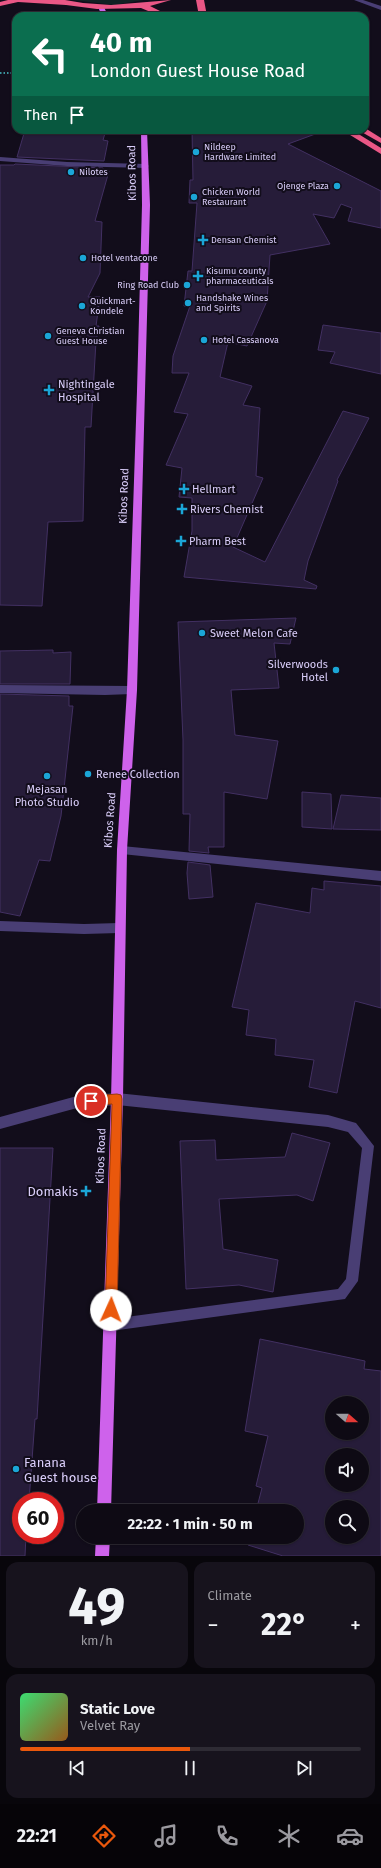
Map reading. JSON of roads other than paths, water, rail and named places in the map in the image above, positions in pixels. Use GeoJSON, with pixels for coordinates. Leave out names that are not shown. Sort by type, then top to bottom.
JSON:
{"type":"FeatureCollection","features":[{"type":"Feature","properties":{"kind":"highway"},"geometry":{"type":"LineString","coordinates":[[0,4],[18,0],[101,7],[142,5],[167,0]]}},
{"type":"Feature","properties":{"kind":"highway"},"geometry":{"type":"LineString","coordinates":[[56,0],[67,3]]}},
{"type":"Feature","properties":{"kind":"highway"},"geometry":{"type":"LineString","coordinates":[[200,0],[202,12]]}},
{"type":"Feature","properties":{"kind":"highway"},"geometry":{"type":"LineString","coordinates":[[142,5],[157,12]]}},
{"type":"Feature","properties":{"kind":"highway"},"geometry":{"type":"LineString","coordinates":[[352,134],[381,152]]}},
{"type":"Feature","properties":{"kind":"highway"},"geometry":{"type":"LineString","coordinates":[[369,134],[381,141]]}},
{"type":"Feature","properties":{"kind":"main road"},"geometry":{"type":"LineString","coordinates":[[101,7],[103,12]]}},
{"type":"Feature","properties":{"kind":"main road","name":"Kibos Road"},"geometry":{"type":"LineString","coordinates":[[104,1504],[117,1099],[119,928],[122,850],[132,690],[146,205],[144,134]]}},
{"type":"Feature","properties":{"kind":"main road"},"geometry":{"type":"LineString","coordinates":[[102,1556],[103,1544]]}},
{"type":"Feature","properties":{"kind":"street"},"geometry":{"type":"LineString","coordinates":[[357,0],[381,8]]}},
{"type":"Feature","properties":{"kind":"street"},"geometry":{"type":"LineString","coordinates":[[0,160],[67,164],[146,166]]}},
{"type":"Feature","properties":{"kind":"street"},"geometry":{"type":"LineString","coordinates":[[0,690],[132,690]]}},
{"type":"Feature","properties":{"kind":"street"},"geometry":{"type":"LineString","coordinates":[[122,850],[381,876]]}},
{"type":"Feature","properties":{"kind":"street"},"geometry":{"type":"LineString","coordinates":[[0,926],[84,929],[119,928]]}},
{"type":"Feature","properties":{"kind":"street"},"geometry":{"type":"LineString","coordinates":[[0,1123],[77,1102],[117,1099],[328,1121],[352,1127],[368,1146],[352,1281],[341,1296],[111,1326]]}},
{"type":"Feature","properties":{"kind":"place","name":"Nildeep Hardware Limited"},"geometry":{"type":"Point","coordinates":[196,152]}},
{"type":"Feature","properties":{"kind":"place","name":"Nilotes"},"geometry":{"type":"Point","coordinates":[71,172]}},
{"type":"Feature","properties":{"kind":"place","name":"Ojenge Plaza"},"geometry":{"type":"Point","coordinates":[337,186]}},
{"type":"Feature","properties":{"kind":"place","name":"Chicken World Restaurant"},"geometry":{"type":"Point","coordinates":[194,197]}},
{"type":"Feature","properties":{"kind":"place","name":"Densan Chemist"},"geometry":{"type":"Point","coordinates":[203,240]}},
{"type":"Feature","properties":{"kind":"place","name":"Hotel ventacone"},"geometry":{"type":"Point","coordinates":[83,258]}},
{"type":"Feature","properties":{"kind":"place","name":"Kisumu county pharmaceuticals"},"geometry":{"type":"Point","coordinates":[198,276]}},
{"type":"Feature","properties":{"kind":"place","name":"Ring Road Club"},"geometry":{"type":"Point","coordinates":[187,285]}},
{"type":"Feature","properties":{"kind":"place","name":"Handshake Wines and Spirits"},"geometry":{"type":"Point","coordinates":[188,303]}},
{"type":"Feature","properties":{"kind":"place","name":"Quickmart- Kondele"},"geometry":{"type":"Point","coordinates":[82,306]}},
{"type":"Feature","properties":{"kind":"place","name":"Geneva Christian Guest House"},"geometry":{"type":"Point","coordinates":[48,336]}},
{"type":"Feature","properties":{"kind":"place","name":"Hotel Cassanova"},"geometry":{"type":"Point","coordinates":[204,340]}},
{"type":"Feature","properties":{"kind":"place","name":"Nightingale Hospital"},"geometry":{"type":"Point","coordinates":[49,390]}},
{"type":"Feature","properties":{"kind":"place","name":"Hellmart"},"geometry":{"type":"Point","coordinates":[184,489]}},
{"type":"Feature","properties":{"kind":"place","name":"Rivers Chemist"},"geometry":{"type":"Point","coordinates":[182,509]}},
{"type":"Feature","properties":{"kind":"place","name":"Pharm Best"},"geometry":{"type":"Point","coordinates":[181,541]}},
{"type":"Feature","properties":{"kind":"place","name":"Sweet Melon Cafe"},"geometry":{"type":"Point","coordinates":[202,633]}},
{"type":"Feature","properties":{"kind":"place","name":"Silverwoods Hotel"},"geometry":{"type":"Point","coordinates":[336,670]}},
{"type":"Feature","properties":{"kind":"place","name":"Renee Collection"},"geometry":{"type":"Point","coordinates":[88,774]}},
{"type":"Feature","properties":{"kind":"place","name":"Mejasan Photo Studio"},"geometry":{"type":"Point","coordinates":[47,776]}},
{"type":"Feature","properties":{"kind":"place","name":"Domakis"},"geometry":{"type":"Point","coordinates":[86,1191]}},
{"type":"Feature","properties":{"kind":"place","name":"Fanana Guest house"},"geometry":{"type":"Point","coordinates":[16,1469]}}]}
